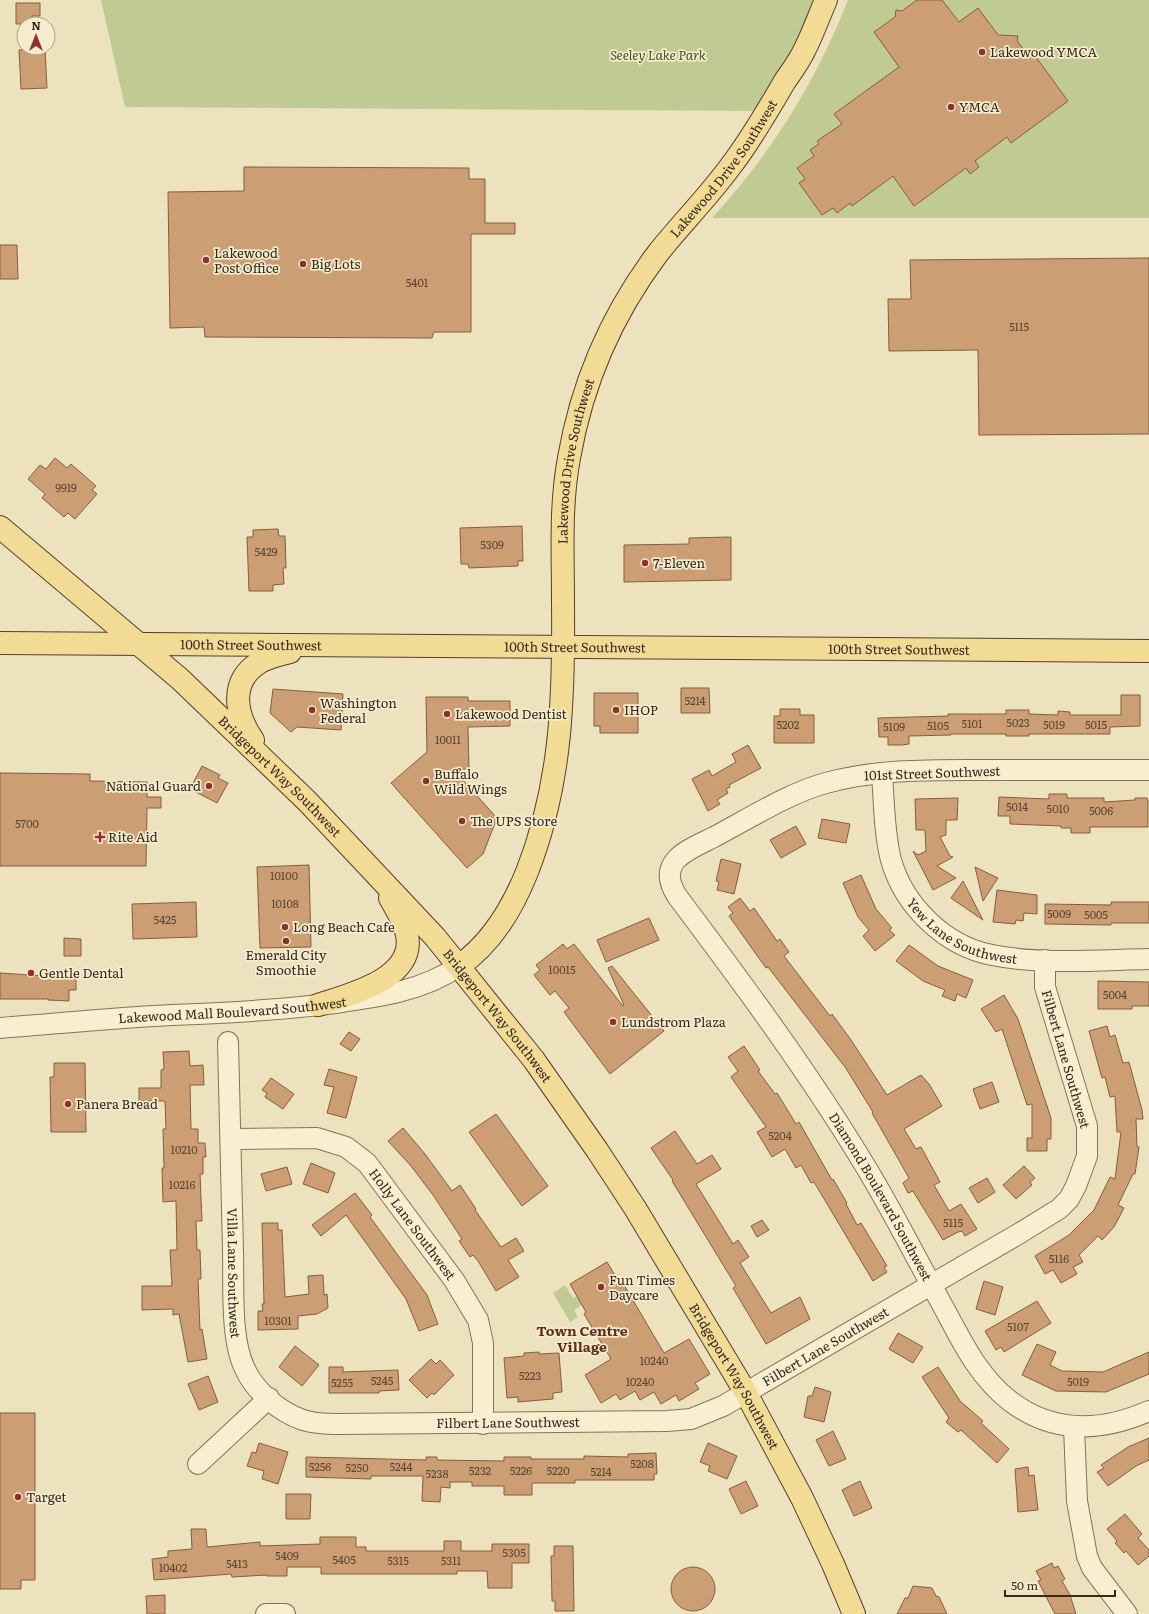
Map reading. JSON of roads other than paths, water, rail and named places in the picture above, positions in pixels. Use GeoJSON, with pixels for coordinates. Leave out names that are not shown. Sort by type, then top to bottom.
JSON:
{"type":"FeatureCollection","features":[{"type":"Feature","properties":{"kind":"main road","name":"Lakewood Drive Southwest"},"geometry":{"type":"LineString","coordinates":[[459,966],[485,943],[512,905],[540,835],[549,804],[557,762],[562,709],[564,647],[562,518],[564,489],[569,454],[581,404],[600,350],[613,324],[642,275],[659,252],[730,168],[769,111],[804,51],[826,0]]}},
{"type":"Feature","properties":{"kind":"main road","name":"Bridgeport Way Southwest"},"geometry":{"type":"LineString","coordinates":[[0,527],[141,645],[210,706],[273,767],[379,876],[459,966],[534,1060],[602,1158],[643,1221],[746,1393],[802,1498],[833,1564],[854,1614]]}},
{"type":"Feature","properties":{"kind":"main road","name":"100th Street Southwest"},"geometry":{"type":"LineString","coordinates":[[0,643],[1149,651]]}},
{"type":"Feature","properties":{"kind":"main road"},"geometry":{"type":"LineString","coordinates":[[273,767],[242,721],[238,710],[240,684],[251,668],[262,661],[308,646]]}},
{"type":"Feature","properties":{"kind":"main road"},"geometry":{"type":"LineString","coordinates":[[318,1005],[364,990],[382,980],[393,972],[404,957],[407,946],[407,934],[379,876]]}},
{"type":"Feature","properties":{"kind":"street","name":"101st Street Southwest"},"geometry":{"type":"LineString","coordinates":[[669,871],[675,860],[693,848],[802,791],[837,780],[882,773],[936,770],[1149,770]]}},
{"type":"Feature","properties":{"kind":"street","name":"Yew Lane Southwest"},"geometry":{"type":"LineString","coordinates":[[882,773],[891,860],[901,884],[915,908],[938,929],[972,950],[1016,959],[1149,959]]}},
{"type":"Feature","properties":{"kind":"street","name":"Diamond Boulevard Southwest"},"geometry":{"type":"LineString","coordinates":[[669,871],[670,881],[676,896],[796,1060],[868,1170],[966,1349],[989,1382],[1012,1403],[1027,1412],[1053,1422],[1074,1427],[1093,1427],[1116,1423],[1149,1410]]}},
{"type":"Feature","properties":{"kind":"street","name":"Filbert Lane Southwest"},"geometry":{"type":"LineString","coordinates":[[269,1398],[292,1415],[302,1420],[322,1423],[483,1424],[651,1422],[686,1420],[711,1412],[746,1393],[932,1286],[1059,1209],[1069,1199],[1087,1156],[1087,1126],[1045,987],[1045,960]]}},
{"type":"Feature","properties":{"kind":"street","name":"Lakewood Mall Boulevard Southwest"},"geometry":{"type":"LineString","coordinates":[[0,1028],[128,1018],[242,1012],[318,1005],[402,991],[434,980],[459,966]]}},
{"type":"Feature","properties":{"kind":"street","name":"Villa Lane Southwest"},"geometry":{"type":"LineString","coordinates":[[228,1042],[237,1340],[244,1368],[254,1384],[269,1398]]}},
{"type":"Feature","properties":{"kind":"street","name":"Holly Lane Southwest"},"geometry":{"type":"LineString","coordinates":[[230,1139],[317,1138],[346,1146],[368,1163],[454,1280],[478,1320],[483,1343],[483,1424]]}},
{"type":"Feature","properties":{"kind":"street"},"geometry":{"type":"LineString","coordinates":[[198,1464],[269,1398]]}},
{"type":"Feature","properties":{"kind":"street"},"geometry":{"type":"LineString","coordinates":[[1074,1427],[1077,1501],[1087,1556],[1092,1568],[1128,1614]]}},
{"type":"Feature","properties":{"kind":"street"},"geometry":{"type":"LineString","coordinates":[[266,1614],[285,1614]]}},
{"type":"Feature","properties":{"kind":"place","name":"Lakewood YMCA"},"geometry":{"type":"Point","coordinates":[982,52]}},
{"type":"Feature","properties":{"kind":"place","name":"YMCA"},"geometry":{"type":"Point","coordinates":[951,107]}},
{"type":"Feature","properties":{"kind":"place","name":"Lakewood Post Office"},"geometry":{"type":"Point","coordinates":[206,260]}},
{"type":"Feature","properties":{"kind":"place","name":"Big Lots"},"geometry":{"type":"Point","coordinates":[303,264]}},
{"type":"Feature","properties":{"kind":"place","name":"7-Eleven"},"geometry":{"type":"Point","coordinates":[645,563]}},
{"type":"Feature","properties":{"kind":"place","name":"Washington Federal"},"geometry":{"type":"Point","coordinates":[312,710]}},
{"type":"Feature","properties":{"kind":"place","name":"IHOP"},"geometry":{"type":"Point","coordinates":[616,710]}},
{"type":"Feature","properties":{"kind":"place","name":"Lakewood Dentist"},"geometry":{"type":"Point","coordinates":[447,714]}},
{"type":"Feature","properties":{"kind":"place","name":"Buffalo Wild Wings"},"geometry":{"type":"Point","coordinates":[426,781]}},
{"type":"Feature","properties":{"kind":"place","name":"National Guard"},"geometry":{"type":"Point","coordinates":[209,786]}},
{"type":"Feature","properties":{"kind":"place","name":"The UPS Store"},"geometry":{"type":"Point","coordinates":[462,821]}},
{"type":"Feature","properties":{"kind":"place","name":"Rite Aid"},"geometry":{"type":"Point","coordinates":[100,837]}},
{"type":"Feature","properties":{"kind":"place","name":"Long Beach Cafe"},"geometry":{"type":"Point","coordinates":[285,927]}},
{"type":"Feature","properties":{"kind":"place","name":"Emerald City Smoothie"},"geometry":{"type":"Point","coordinates":[286,941]}},
{"type":"Feature","properties":{"kind":"place","name":"Gentle Dental"},"geometry":{"type":"Point","coordinates":[31,973]}},
{"type":"Feature","properties":{"kind":"place","name":"Lundstrom Plaza"},"geometry":{"type":"Point","coordinates":[613,1022]}},
{"type":"Feature","properties":{"kind":"place","name":"Panera Bread"},"geometry":{"type":"Point","coordinates":[68,1104]}},
{"type":"Feature","properties":{"kind":"place","name":"Fun Times Daycare"},"geometry":{"type":"Point","coordinates":[601,1287]}},
{"type":"Feature","properties":{"kind":"place","name":"Target"},"geometry":{"type":"Point","coordinates":[18,1497]}},
{"type":"Feature","properties":{"kind":"district","name":"Town Centre Village"},"geometry":{"type":"Point","coordinates":[582,1340]}},
{"type":"Feature","properties":{"kind":"park label","name":"Seeley Lake Park"},"geometry":{"type":"Point","coordinates":[658,55]}}]}
